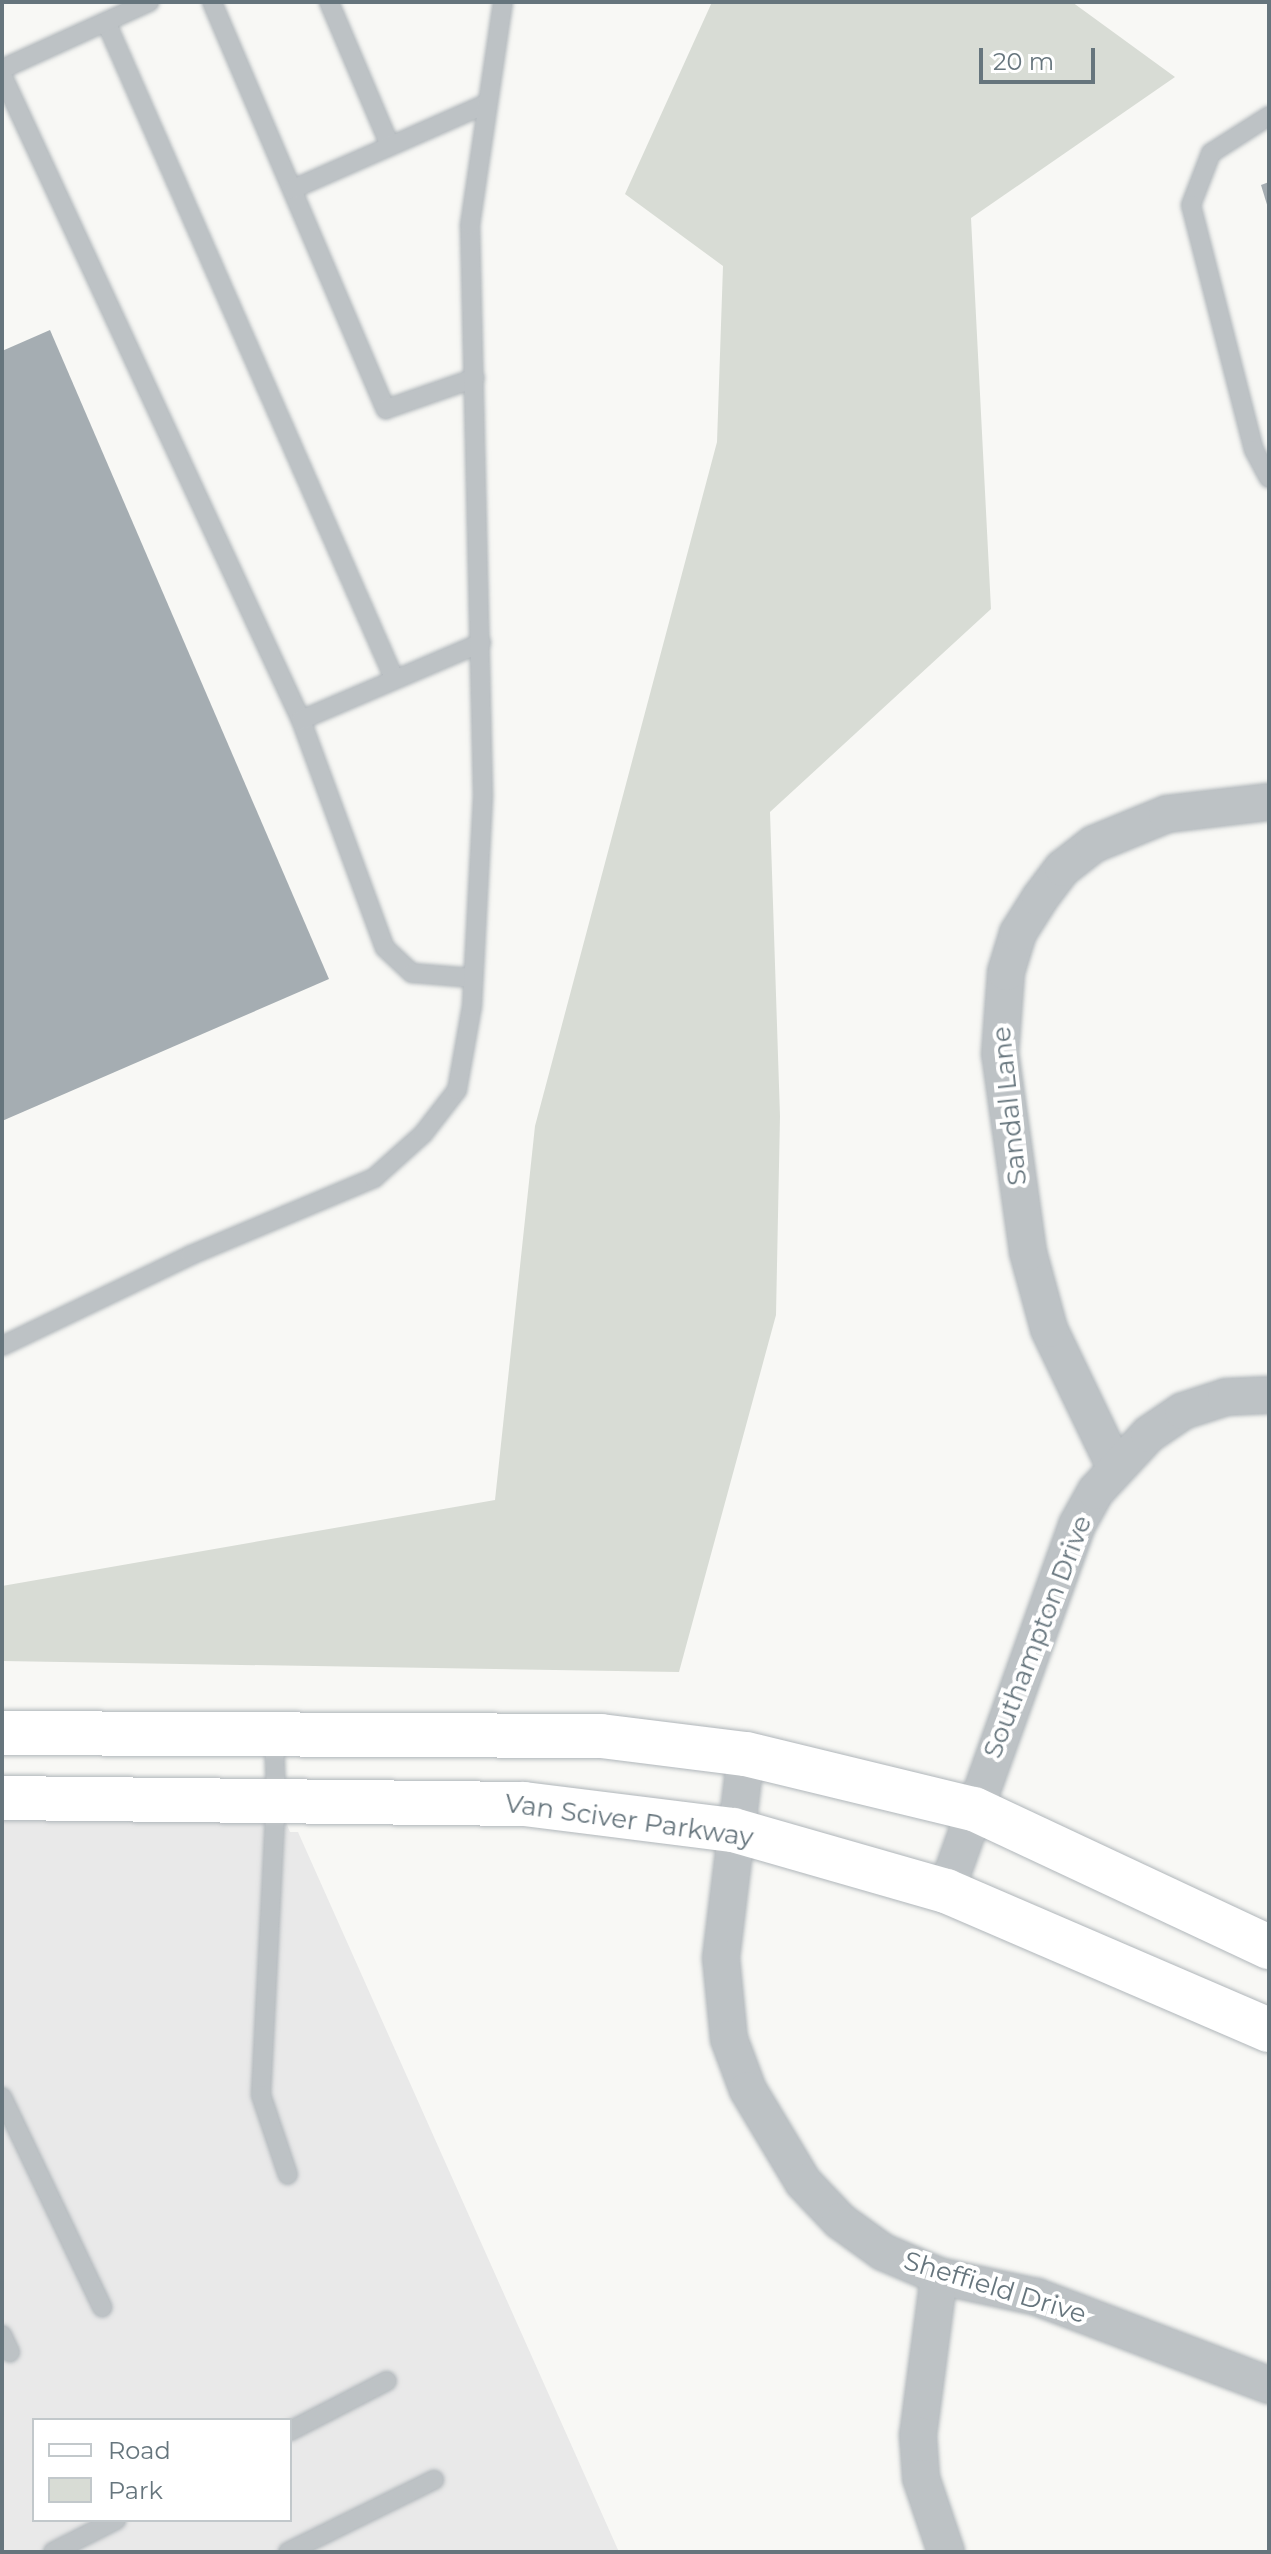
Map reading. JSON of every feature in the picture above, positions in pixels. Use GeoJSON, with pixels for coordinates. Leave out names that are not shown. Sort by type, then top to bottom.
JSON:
{"type":"FeatureCollection","features":[{"type":"Feature","properties":{"kind":"street","name":"Sandal Lane"},"geometry":{"type":"LineString","coordinates":[[1115,1467],[1049,1329],[1028,1252],[1000,1054],[1006,972],[1018,933],[1040,898],[1063,868],[1094,844],[1167,814],[1269,802]]}},
{"type":"Feature","properties":{"kind":"street","name":"Southampton Drive"},"geometry":{"type":"LineString","coordinates":[[946,1891],[1077,1525],[1115,1467],[1183,1411],[1226,1397],[1269,1395]]}},
{"type":"Feature","properties":{"kind":"street"},"geometry":{"type":"LineString","coordinates":[[2,1733],[601,1736],[746,1754],[974,1809],[1269,1947]]}},
{"type":"Feature","properties":{"kind":"street","name":"Sheffield Drive"},"geometry":{"type":"LineString","coordinates":[[746,1754],[733,1830],[721,1958],[729,2039],[748,2090],[803,2182],[840,2221],[883,2252],[939,2276],[1037,2297],[1269,2385]]}},
{"type":"Feature","properties":{"kind":"street","name":"Van Sciver Parkway"},"geometry":{"type":"LineString","coordinates":[[2,1798],[276,1798],[524,1804],[733,1830],[946,1891],[1269,2030]]}},
{"type":"Feature","properties":{"kind":"street"},"geometry":{"type":"LineString","coordinates":[[939,2276],[918,2435],[921,2478],[946,2552]]}},
{"type":"Feature","properties":{"kind":"lane"},"geometry":{"type":"LineString","coordinates":[[2,69],[149,2]]}},
{"type":"Feature","properties":{"kind":"lane"},"geometry":{"type":"LineString","coordinates":[[212,2],[386,409],[475,378]]}},
{"type":"Feature","properties":{"kind":"lane"},"geometry":{"type":"LineString","coordinates":[[329,2],[390,146]]}},
{"type":"Feature","properties":{"kind":"lane"},"geometry":{"type":"LineString","coordinates":[[2,1346],[191,1255],[374,1178],[423,1134],[457,1090],[473,978],[483,796],[470,225],[503,2]]}},
{"type":"Feature","properties":{"kind":"lane"},"geometry":{"type":"LineString","coordinates":[[106,22],[394,678]]}},
{"type":"Feature","properties":{"kind":"lane"},"geometry":{"type":"LineString","coordinates":[[2,75],[301,720],[385,948],[412,973],[473,978]]}},
{"type":"Feature","properties":{"kind":"lane"},"geometry":{"type":"LineString","coordinates":[[293,189],[486,104]]}},
{"type":"Feature","properties":{"kind":"lane"},"geometry":{"type":"LineString","coordinates":[[1269,116],[1211,153],[1191,205],[1254,450],[1269,478]]}},
{"type":"Feature","properties":{"kind":"lane"},"geometry":{"type":"LineString","coordinates":[[301,720],[481,643]]}},
{"type":"Feature","properties":{"kind":"lane"},"geometry":{"type":"LineString","coordinates":[[274,1733],[276,1798],[261,2095],[288,2175]]}},
{"type":"Feature","properties":{"kind":"lane"},"geometry":{"type":"LineString","coordinates":[[2,2097],[102,2307]]}},
{"type":"Feature","properties":{"kind":"lane"},"geometry":{"type":"LineString","coordinates":[[292,2430],[387,2381]]}},
{"type":"Feature","properties":{"kind":"lane"},"geometry":{"type":"LineString","coordinates":[[288,2552],[434,2480]]}},
{"type":"Feature","properties":{"kind":"lane"},"geometry":{"type":"LineString","coordinates":[[53,2552],[112,2522]]}},
{"type":"Feature","properties":{"kind":"shaded area"},"geometry":{"type":"Polygon","coordinates":[[[2,1797],[276,1798],[290,1832],[298,1832],[619,2552],[2,2552],[2,1797]]]}},
{"type":"Feature","properties":{"kind":"green space"},"geometry":{"type":"Polygon","coordinates":[[[712,2],[1072,2],[1175,77],[971,218],[991,609],[770,812],[780,1116],[776,1315],[679,1672],[2,1661],[2,1586],[495,1500],[535,1126],[717,442],[723,266],[625,194],[712,2]]]}},
{"type":"Feature","properties":{"kind":"building"},"geometry":{"type":"Polygon","coordinates":[[[1269,182],[1269,208],[1268,208],[1261,185],[1269,182]]]}},
{"type":"Feature","properties":{"kind":"building"},"geometry":{"type":"Polygon","coordinates":[[[50,330],[329,979],[2,1121],[2,351],[50,330]]]}}]}
